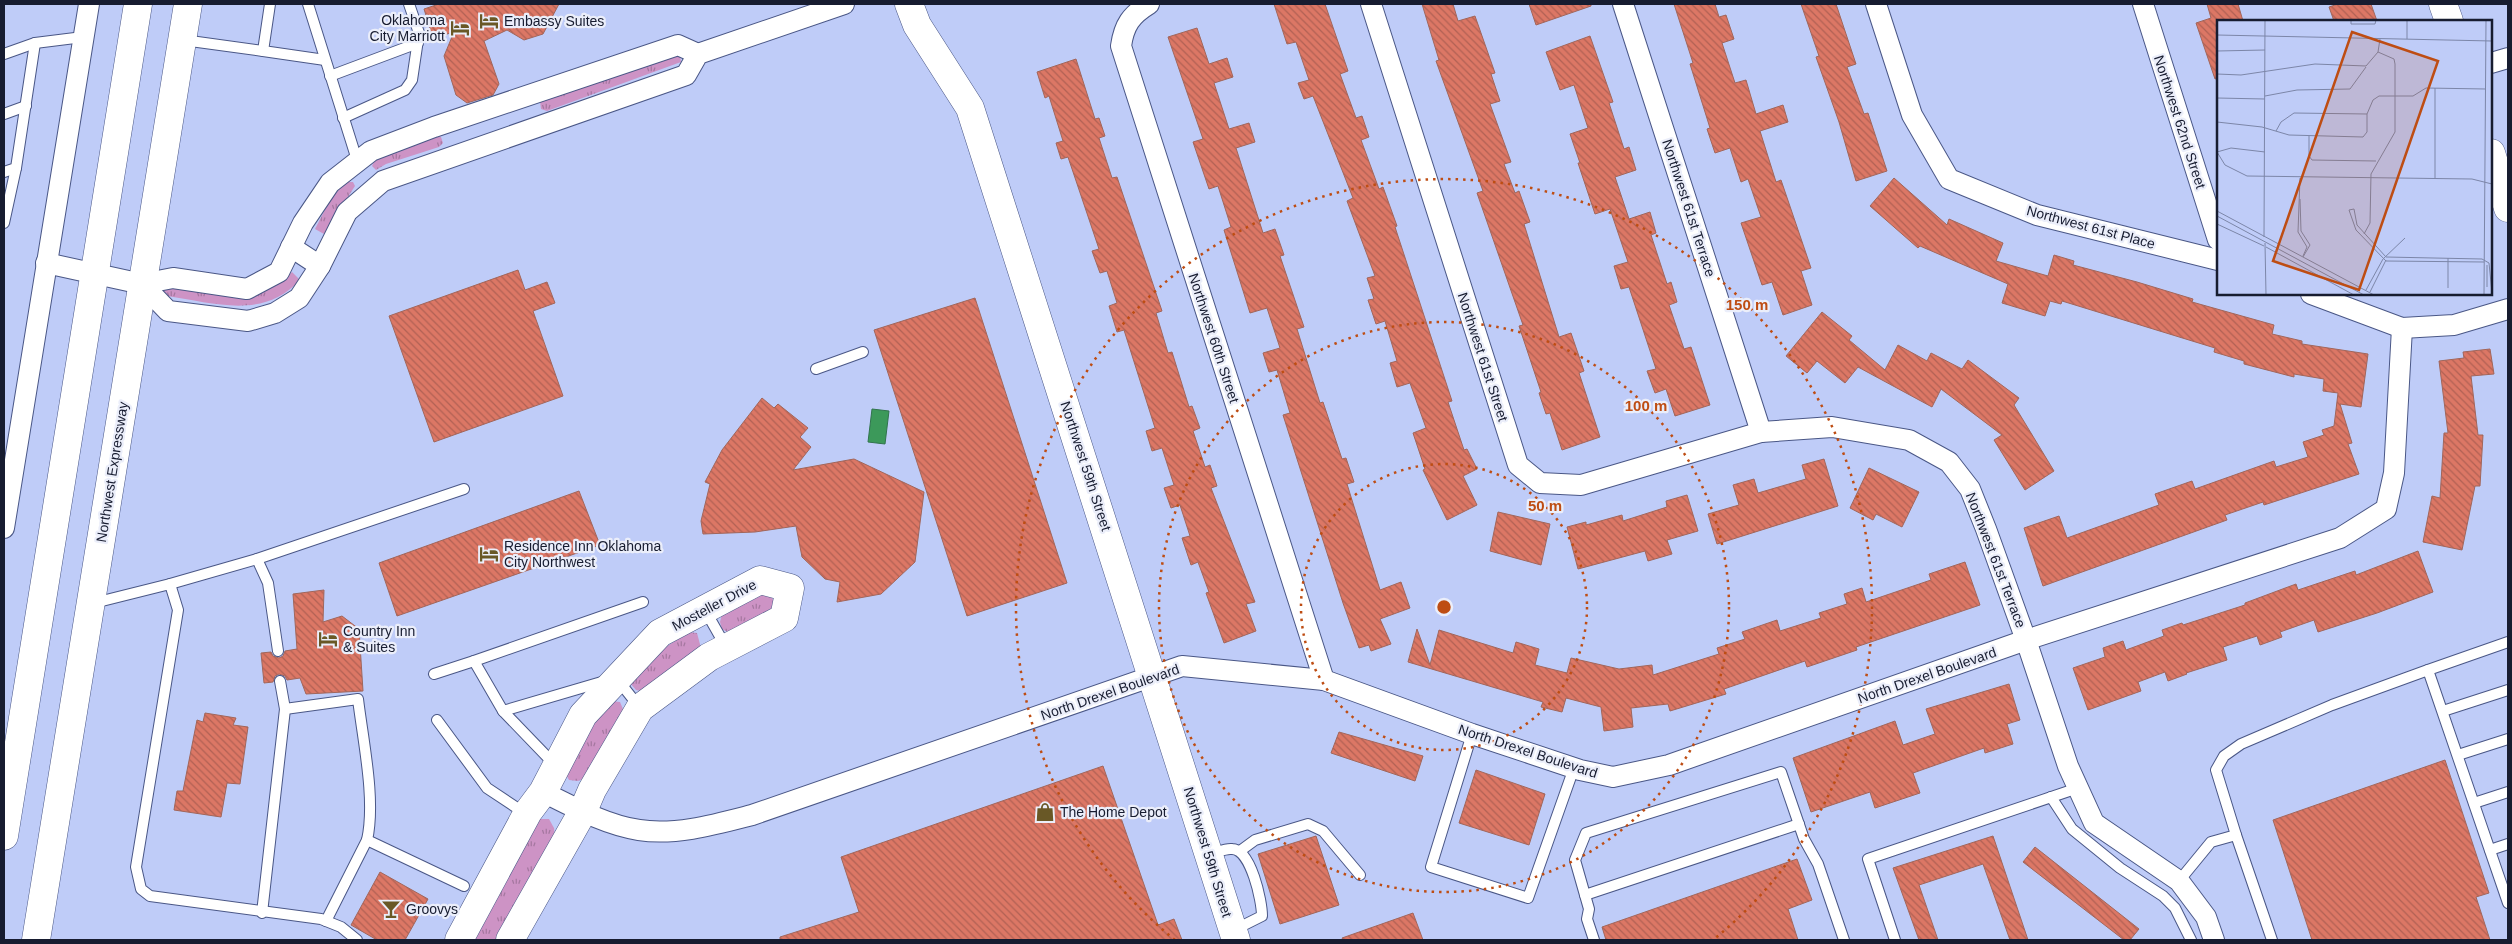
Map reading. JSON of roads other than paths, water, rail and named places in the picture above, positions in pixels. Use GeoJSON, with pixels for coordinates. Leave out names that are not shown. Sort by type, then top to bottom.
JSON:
{"type":"FeatureCollection","features":[{"type":"Feature","properties":{"kind":"main road"},"geometry":{"type":"LineString","coordinates":[[4,836],[138,4]]}},
{"type":"Feature","properties":{"kind":"main road","name":"Northwest Expressway"},"geometry":{"type":"LineString","coordinates":[[36,940],[188,4]]}},
{"type":"Feature","properties":{"kind":"main road","name":"Northwest 59th Street"},"geometry":{"type":"LineString","coordinates":[[909,4],[917,25],[970,108],[1153,676],[1234,935]]}},
{"type":"Feature","properties":{"kind":"main road"},"geometry":{"type":"LineString","coordinates":[[2443,4],[2449,20]]}},
{"type":"Feature","properties":{"kind":"main road"},"geometry":{"type":"LineString","coordinates":[[2498,164],[2508,208]]}},
{"type":"Feature","properties":{"kind":"main road","name":"Mosteller Drive"},"geometry":{"type":"LineString","coordinates":[[459,940],[527,814],[543,792],[583,714],[616,678],[660,633],[760,580],[790,588],[784,618],[764,630],[726,647],[640,708],[592,790],[583,811],[510,940]]}},
{"type":"Feature","properties":{"kind":"street"},"geometry":{"type":"LineString","coordinates":[[4,528],[89,4]]}},
{"type":"Feature","properties":{"kind":"street"},"geometry":{"type":"LineString","coordinates":[[142,284],[168,310],[248,321],[275,313],[299,298],[320,266],[347,212],[383,181],[686,75],[698,54],[844,4]]}},
{"type":"Feature","properties":{"kind":"street","name":"Northwest 60th Street"},"geometry":{"type":"LineString","coordinates":[[1149,4],[1128,21],[1123,32],[1121,46],[1324,680]]}},
{"type":"Feature","properties":{"kind":"street","name":"Northwest 61st Street"},"geometry":{"type":"LineString","coordinates":[[1371,4],[1518,465],[1540,483],[1581,485],[1761,432]]}},
{"type":"Feature","properties":{"kind":"street","name":"Northwest 61st Terrace"},"geometry":{"type":"LineString","coordinates":[[1623,4],[1761,432],[1832,427],[1909,440],[1949,462],[1970,490],[2026,640],[2068,766],[2094,823],[2179,881],[2206,917],[2214,940]]}},
{"type":"Feature","properties":{"kind":"street","name":"Northwest 61st Place"},"geometry":{"type":"LineString","coordinates":[[1876,4],[1912,115],[1949,179],[2037,215],[2217,260]]}},
{"type":"Feature","properties":{"kind":"street","name":"Northwest 62nd Street"},"geometry":{"type":"LineString","coordinates":[[2143,4],[2217,237]]}},
{"type":"Feature","properties":{"kind":"street"},"geometry":{"type":"LineString","coordinates":[[46,263],[142,284],[173,278],[247,289],[278,272],[302,223],[330,183],[357,160],[371,152],[434,127],[678,45],[698,54]]}},
{"type":"Feature","properties":{"kind":"street"},"geometry":{"type":"LineString","coordinates":[[2492,64],[2508,58]]}},
{"type":"Feature","properties":{"kind":"street"},"geometry":{"type":"LineString","coordinates":[[357,160],[370,191]]}},
{"type":"Feature","properties":{"kind":"street"},"geometry":{"type":"LineString","coordinates":[[291,247],[320,266]]}},
{"type":"Feature","properties":{"kind":"street"},"geometry":{"type":"LineString","coordinates":[[2315,295],[2402,328],[2454,325],[2508,309]]}},
{"type":"Feature","properties":{"kind":"street","name":"North Drexel Boulevard"},"geometry":{"type":"LineString","coordinates":[[543,792],[583,811],[640,831],[696,830],[752,815],[1182,666],[1324,680],[1472,734],[1574,768],[1613,777],[1669,765],[2026,640],[2340,538],[2386,509],[2394,472],[2402,328]]}},
{"type":"Feature","properties":{"kind":"lane"},"geometry":{"type":"LineString","coordinates":[[263,51],[270,4]]}},
{"type":"Feature","properties":{"kind":"lane"},"geometry":{"type":"LineString","coordinates":[[308,4],[357,160]]}},
{"type":"Feature","properties":{"kind":"lane"},"geometry":{"type":"LineString","coordinates":[[343,118],[406,90],[414,74],[419,34],[409,4]]}},
{"type":"Feature","properties":{"kind":"lane"},"geometry":{"type":"LineString","coordinates":[[4,54],[35,44],[83,37]]}},
{"type":"Feature","properties":{"kind":"lane"},"geometry":{"type":"LineString","coordinates":[[182,40],[325,60]]}},
{"type":"Feature","properties":{"kind":"lane"},"geometry":{"type":"LineString","coordinates":[[330,76],[418,43]]}},
{"type":"Feature","properties":{"kind":"lane"},"geometry":{"type":"LineString","coordinates":[[4,223],[16,168],[35,44]]}},
{"type":"Feature","properties":{"kind":"lane"},"geometry":{"type":"LineString","coordinates":[[4,114],[26,106]]}},
{"type":"Feature","properties":{"kind":"lane"},"geometry":{"type":"LineString","coordinates":[[4,172],[16,168]]}},
{"type":"Feature","properties":{"kind":"lane"},"geometry":{"type":"LineString","coordinates":[[816,369],[863,352]]}},
{"type":"Feature","properties":{"kind":"lane"},"geometry":{"type":"LineString","coordinates":[[90,604],[170,584],[257,559],[464,488]]}},
{"type":"Feature","properties":{"kind":"lane"},"geometry":{"type":"LineString","coordinates":[[257,559],[268,583],[278,651]]}},
{"type":"Feature","properties":{"kind":"lane"},"geometry":{"type":"LineString","coordinates":[[170,584],[178,610],[136,867],[141,889],[150,896],[326,921],[341,927],[357,940]]}},
{"type":"Feature","properties":{"kind":"lane"},"geometry":{"type":"LineString","coordinates":[[434,674],[643,602]]}},
{"type":"Feature","properties":{"kind":"lane"},"geometry":{"type":"LineString","coordinates":[[705,610],[726,647]]}},
{"type":"Feature","properties":{"kind":"lane"},"geometry":{"type":"LineString","coordinates":[[2272,940],[2216,770],[2224,756],[2241,744],[2332,705],[2508,642]]}},
{"type":"Feature","properties":{"kind":"lane"},"geometry":{"type":"LineString","coordinates":[[474,661],[503,712],[556,766]]}},
{"type":"Feature","properties":{"kind":"lane"},"geometry":{"type":"LineString","coordinates":[[2428,670],[2507,897]]}},
{"type":"Feature","properties":{"kind":"lane"},"geometry":{"type":"LineString","coordinates":[[503,712],[616,678],[640,708]]}},
{"type":"Feature","properties":{"kind":"lane"},"geometry":{"type":"LineString","coordinates":[[262,913],[285,709],[280,681]]}},
{"type":"Feature","properties":{"kind":"lane"},"geometry":{"type":"LineString","coordinates":[[2443,711],[2508,690]]}},
{"type":"Feature","properties":{"kind":"lane"},"geometry":{"type":"LineString","coordinates":[[285,709],[358,699],[370,810],[367,840],[326,921]]}},
{"type":"Feature","properties":{"kind":"lane"},"geometry":{"type":"LineString","coordinates":[[437,720],[487,788],[527,814]]}},
{"type":"Feature","properties":{"kind":"lane"},"geometry":{"type":"LineString","coordinates":[[1472,734],[1431,866],[1528,898],[1574,768]]}},
{"type":"Feature","properties":{"kind":"lane"},"geometry":{"type":"LineString","coordinates":[[2458,755],[2508,739]]}},
{"type":"Feature","properties":{"kind":"lane"},"geometry":{"type":"LineString","coordinates":[[1594,940],[1587,919],[1589,909],[1575,860],[1586,833],[1781,772],[1798,824],[1818,864],[1844,940]]}},
{"type":"Feature","properties":{"kind":"lane"},"geometry":{"type":"LineString","coordinates":[[1895,940],[1868,859],[2078,788]]}},
{"type":"Feature","properties":{"kind":"lane"},"geometry":{"type":"LineString","coordinates":[[2474,803],[2508,792]]}},
{"type":"Feature","properties":{"kind":"lane"},"geometry":{"type":"LineString","coordinates":[[2051,796],[2072,828],[2120,868],[2164,896],[2175,908],[2191,940]]}},
{"type":"Feature","properties":{"kind":"lane"},"geometry":{"type":"LineString","coordinates":[[1240,851],[1255,840],[1308,824],[1323,831],[1360,875]]}},
{"type":"Feature","properties":{"kind":"lane"},"geometry":{"type":"LineString","coordinates":[[1585,895],[1798,824]]}},
{"type":"Feature","properties":{"kind":"lane"},"geometry":{"type":"LineString","coordinates":[[2179,881],[2211,842],[2236,835]]}},
{"type":"Feature","properties":{"kind":"lane"},"geometry":{"type":"LineString","coordinates":[[367,840],[464,886]]}},
{"type":"Feature","properties":{"kind":"lane"},"geometry":{"type":"LineString","coordinates":[[2490,850],[2508,844]]}},
{"type":"Feature","properties":{"kind":"lane"},"geometry":{"type":"LineString","coordinates":[[1208,855],[1232,849],[1240,851],[1247,859],[1262,904],[1262,916],[1234,935]]}},
{"type":"Feature","properties":{"kind":"place","name":"Embassy Suites"},"geometry":{"type":"Point","coordinates":[489,21]}},
{"type":"Feature","properties":{"kind":"place","name":"Oklahoma City Marriott"},"geometry":{"type":"Point","coordinates":[460,28]}},
{"type":"Feature","properties":{"kind":"place","name":"Residence Inn Oklahoma City Northwest"},"geometry":{"type":"Point","coordinates":[489,554]}},
{"type":"Feature","properties":{"kind":"place","name":"Country Inn & Suites"},"geometry":{"type":"Point","coordinates":[328,639]}},
{"type":"Feature","properties":{"kind":"place","name":"The Home Depot"},"geometry":{"type":"Point","coordinates":[1045,812]}},
{"type":"Feature","properties":{"kind":"place","name":"Groovys"},"geometry":{"type":"Point","coordinates":[391,909]}}]}
